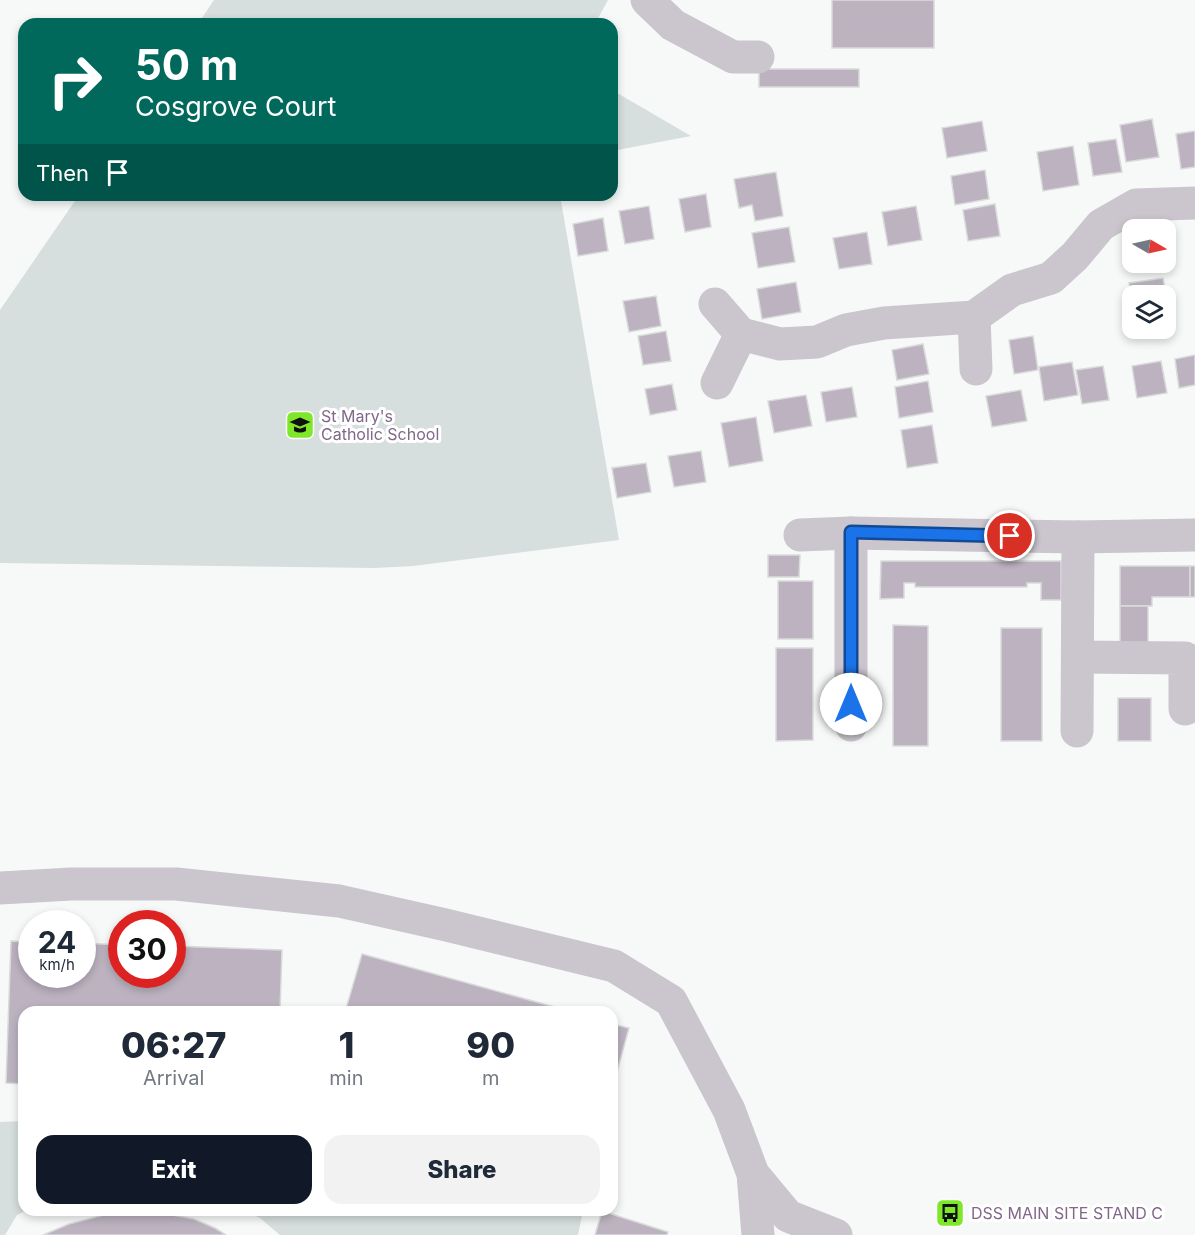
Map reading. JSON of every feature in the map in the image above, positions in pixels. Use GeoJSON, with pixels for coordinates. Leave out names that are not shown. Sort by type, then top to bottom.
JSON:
{"type":"FeatureCollection","features":[{"type":"Feature","properties":{"kind":"street"},"geometry":{"type":"LineString","coordinates":[[646,0],[673,25],[733,57],[758,57]]}},
{"type":"Feature","properties":{"kind":"street"},"geometry":{"type":"LineString","coordinates":[[715,304],[741,333],[780,344],[817,342],[846,330],[884,323],[974,317],[1012,290],[1051,278],[1075,256],[1101,225],[1136,205],[1195,203]]}},
{"type":"Feature","properties":{"kind":"street"},"geometry":{"type":"LineString","coordinates":[[974,317],[976,369]]}},
{"type":"Feature","properties":{"kind":"street"},"geometry":{"type":"LineString","coordinates":[[717,383],[741,333]]}},
{"type":"Feature","properties":{"kind":"street"},"geometry":{"type":"LineString","coordinates":[[800,535],[851,532],[1078,537],[1195,536]]}},
{"type":"Feature","properties":{"kind":"street"},"geometry":{"type":"LineString","coordinates":[[851,532],[851,725]]}},
{"type":"Feature","properties":{"kind":"street"},"geometry":{"type":"LineString","coordinates":[[1077,731],[1078,537]]}},
{"type":"Feature","properties":{"kind":"street"},"geometry":{"type":"LineString","coordinates":[[1077,657],[1185,658],[1185,709]]}},
{"type":"Feature","properties":{"kind":"street"},"geometry":{"type":"LineString","coordinates":[[0,888],[71,884],[176,884],[339,901],[614,966],[671,1001],[729,1110],[753,1174],[758,1235]]}},
{"type":"Feature","properties":{"kind":"street"},"geometry":{"type":"LineString","coordinates":[[753,1174],[788,1215],[836,1235]]}},
{"type":"Feature","properties":{"kind":"shaded area"},"geometry":{"type":"Polygon","coordinates":[[[214,0],[608,0],[598,18],[202,18],[214,0]]]}},
{"type":"Feature","properties":{"kind":"shaded area"},"geometry":{"type":"Polygon","coordinates":[[[618,93],[691,136],[618,150],[618,93]]]}},
{"type":"Feature","properties":{"kind":"shaded area","name":"St Mary's Catholic School"},"geometry":{"type":"Polygon","coordinates":[[[75,201],[561,201],[619,540],[413,566],[375,568],[0,563],[0,310],[75,201]]]}},
{"type":"Feature","properties":{"kind":"shaded area"},"geometry":{"type":"Polygon","coordinates":[[[18,1121],[18,1214],[5,1235],[0,1235],[0,1122],[18,1121]]]}},
{"type":"Feature","properties":{"kind":"shaded area"},"geometry":{"type":"Polygon","coordinates":[[[256,1216],[582,1216],[578,1235],[280,1235],[256,1216]]]}},
{"type":"Feature","properties":{"kind":"building"},"geometry":{"type":"Polygon","coordinates":[[[832,0],[934,0],[934,48],[832,48],[832,0]]]}},
{"type":"Feature","properties":{"kind":"building"},"geometry":{"type":"Polygon","coordinates":[[[759,69],[859,69],[859,87],[759,87],[759,69]]]}},
{"type":"Feature","properties":{"kind":"building"},"geometry":{"type":"Polygon","coordinates":[[[1152,119],[1159,157],[1126,162],[1120,125],[1152,119]]]}},
{"type":"Feature","properties":{"kind":"building"},"geometry":{"type":"Polygon","coordinates":[[[982,121],[987,151],[947,158],[942,128],[982,121]]]}},
{"type":"Feature","properties":{"kind":"building"},"geometry":{"type":"Polygon","coordinates":[[[1195,131],[1195,167],[1181,169],[1176,134],[1195,131]]]}},
{"type":"Feature","properties":{"kind":"building"},"geometry":{"type":"Polygon","coordinates":[[[1116,139],[1122,172],[1093,176],[1088,143],[1116,139]]]}},
{"type":"Feature","properties":{"kind":"building"},"geometry":{"type":"Polygon","coordinates":[[[1073,146],[1079,185],[1043,191],[1037,152],[1073,146]]]}},
{"type":"Feature","properties":{"kind":"building"},"geometry":{"type":"Polygon","coordinates":[[[985,170],[989,199],[955,205],[951,176],[985,170]]]}},
{"type":"Feature","properties":{"kind":"building"},"geometry":{"type":"Polygon","coordinates":[[[776,172],[783,216],[755,221],[752,205],[739,208],[734,179],[776,172]]]}},
{"type":"Feature","properties":{"kind":"building"},"geometry":{"type":"Polygon","coordinates":[[[706,194],[711,227],[685,232],[679,199],[706,194]]]}},
{"type":"Feature","properties":{"kind":"building"},"geometry":{"type":"Polygon","coordinates":[[[995,204],[1000,236],[968,241],[963,210],[995,204]]]}},
{"type":"Feature","properties":{"kind":"building"},"geometry":{"type":"Polygon","coordinates":[[[649,206],[654,239],[625,244],[619,211],[649,206]]]}},
{"type":"Feature","properties":{"kind":"building"},"geometry":{"type":"Polygon","coordinates":[[[916,206],[922,240],[888,246],[882,212],[916,206]]]}},
{"type":"Feature","properties":{"kind":"building"},"geometry":{"type":"Polygon","coordinates":[[[603,218],[608,251],[578,256],[573,224],[603,218]]]}},
{"type":"Feature","properties":{"kind":"building"},"geometry":{"type":"Polygon","coordinates":[[[789,227],[795,262],[758,268],[752,233],[789,227]]]}},
{"type":"Feature","properties":{"kind":"building"},"geometry":{"type":"Polygon","coordinates":[[[867,232],[872,264],[839,269],[833,238],[867,232]]]}},
{"type":"Feature","properties":{"kind":"building"},"geometry":{"type":"Polygon","coordinates":[[[1163,278],[1164,285],[1129,285],[1129,283],[1163,278]]]}},
{"type":"Feature","properties":{"kind":"building"},"geometry":{"type":"Polygon","coordinates":[[[796,282],[801,312],[762,319],[757,289],[796,282]]]}},
{"type":"Feature","properties":{"kind":"building"},"geometry":{"type":"Polygon","coordinates":[[[656,296],[661,326],[629,332],[623,301],[656,296]]]}},
{"type":"Feature","properties":{"kind":"building"},"geometry":{"type":"Polygon","coordinates":[[[666,331],[671,361],[643,365],[638,336],[666,331]]]}},
{"type":"Feature","properties":{"kind":"building"},"geometry":{"type":"Polygon","coordinates":[[[1033,336],[1038,370],[1014,374],[1009,340],[1033,336]]]}},
{"type":"Feature","properties":{"kind":"building"},"geometry":{"type":"Polygon","coordinates":[[[923,344],[929,374],[897,380],[892,350],[923,344]]]}},
{"type":"Feature","properties":{"kind":"building"},"geometry":{"type":"Polygon","coordinates":[[[1195,355],[1195,385],[1179,388],[1175,359],[1195,355]]]}},
{"type":"Feature","properties":{"kind":"building"},"geometry":{"type":"Polygon","coordinates":[[[1161,361],[1167,393],[1137,398],[1132,366],[1161,361]]]}},
{"type":"Feature","properties":{"kind":"building"},"geometry":{"type":"Polygon","coordinates":[[[1072,362],[1078,395],[1044,401],[1039,367],[1072,362]]]}},
{"type":"Feature","properties":{"kind":"building"},"geometry":{"type":"Polygon","coordinates":[[[1103,366],[1109,400],[1082,404],[1076,370],[1103,366]]]}},
{"type":"Feature","properties":{"kind":"building"},"geometry":{"type":"Polygon","coordinates":[[[928,381],[933,412],[899,418],[895,387],[928,381]]]}},
{"type":"Feature","properties":{"kind":"building"},"geometry":{"type":"Polygon","coordinates":[[[672,384],[677,410],[650,415],[645,389],[672,384]]]}},
{"type":"Feature","properties":{"kind":"building"},"geometry":{"type":"Polygon","coordinates":[[[852,387],[857,417],[826,422],[821,392],[852,387]]]}},
{"type":"Feature","properties":{"kind":"building"},"geometry":{"type":"Polygon","coordinates":[[[1021,390],[1027,421],[992,427],[986,396],[1021,390]]]}},
{"type":"Feature","properties":{"kind":"building"},"geometry":{"type":"Polygon","coordinates":[[[806,395],[812,426],[774,433],[768,401],[806,395]]]}},
{"type":"Feature","properties":{"kind":"building"},"geometry":{"type":"Polygon","coordinates":[[[756,417],[763,461],[729,467],[721,423],[756,417]]]}},
{"type":"Feature","properties":{"kind":"building"},"geometry":{"type":"Polygon","coordinates":[[[932,425],[938,463],[907,468],[901,430],[932,425]]]}},
{"type":"Feature","properties":{"kind":"building"},"geometry":{"type":"Polygon","coordinates":[[[701,451],[706,482],[674,487],[668,456],[701,451]]]}},
{"type":"Feature","properties":{"kind":"building"},"geometry":{"type":"Polygon","coordinates":[[[646,463],[651,492],[617,498],[612,468],[646,463]]]}},
{"type":"Feature","properties":{"kind":"building"},"geometry":{"type":"Polygon","coordinates":[[[768,555],[800,555],[799,577],[768,577],[768,555]]]}},
{"type":"Feature","properties":{"kind":"building"},"geometry":{"type":"Polygon","coordinates":[[[881,561],[1061,561],[1061,600],[1041,600],[1041,583],[1027,583],[1027,587],[915,587],[915,583],[904,583],[904,598],[880,599],[881,561]]]}},
{"type":"Feature","properties":{"kind":"building"},"geometry":{"type":"Polygon","coordinates":[[[1120,566],[1190,566],[1190,597],[1152,597],[1152,606],[1120,606],[1120,566]]]}},
{"type":"Feature","properties":{"kind":"building"},"geometry":{"type":"Polygon","coordinates":[[[1190,566],[1195,566],[1195,597],[1190,597],[1190,566]]]}},
{"type":"Feature","properties":{"kind":"building"},"geometry":{"type":"Polygon","coordinates":[[[778,581],[813,581],[813,639],[778,639],[778,581]]]}},
{"type":"Feature","properties":{"kind":"building"},"geometry":{"type":"Polygon","coordinates":[[[1120,606],[1148,606],[1148,646],[1120,646],[1120,606]]]}},
{"type":"Feature","properties":{"kind":"building"},"geometry":{"type":"Polygon","coordinates":[[[893,625],[928,626],[928,746],[893,746],[893,625]]]}},
{"type":"Feature","properties":{"kind":"building"},"geometry":{"type":"Polygon","coordinates":[[[1001,628],[1042,628],[1042,741],[1001,741],[1001,628]]]}},
{"type":"Feature","properties":{"kind":"building"},"geometry":{"type":"Polygon","coordinates":[[[776,648],[813,648],[813,740],[776,741],[776,648]]]}},
{"type":"Feature","properties":{"kind":"building"},"geometry":{"type":"Polygon","coordinates":[[[1118,698],[1151,698],[1151,741],[1118,741],[1118,698]]]}},
{"type":"Feature","properties":{"kind":"building"},"geometry":{"type":"Polygon","coordinates":[[[11,941],[18,941],[18,988],[96,988],[96,944],[108,944],[108,988],[186,988],[186,947],[282,950],[280,1006],[18,1006],[18,1084],[6,1083],[11,941]]]}},
{"type":"Feature","properties":{"kind":"building"},"geometry":{"type":"Polygon","coordinates":[[[362,954],[551,1006],[347,1006],[362,954]]]}},
{"type":"Feature","properties":{"kind":"building"},"geometry":{"type":"Polygon","coordinates":[[[618,1025],[629,1028],[618,1068],[618,1025]]]}},
{"type":"Feature","properties":{"kind":"building"},"geometry":{"type":"Polygon","coordinates":[[[100,1216],[178,1216],[194,1219],[226,1235],[43,1235],[69,1224],[100,1216]]]}},
{"type":"Feature","properties":{"kind":"building"},"geometry":{"type":"Polygon","coordinates":[[[601,1216],[618,1216],[668,1232],[667,1235],[595,1235],[601,1216]]]}},
{"type":"Feature","properties":{"kind":"place","name":"St Mary's Catholic School"},"geometry":{"type":"Point","coordinates":[300,425]}},
{"type":"Feature","properties":{"kind":"place","name":"DSS MAIN SITE STAND C"},"geometry":{"type":"Point","coordinates":[950,1213]}},
{"type":"Feature","properties":{"kind":"route"},"geometry":{"type":"LineString","coordinates":[[851,704],[851,532],[1010,536]]}}]}
